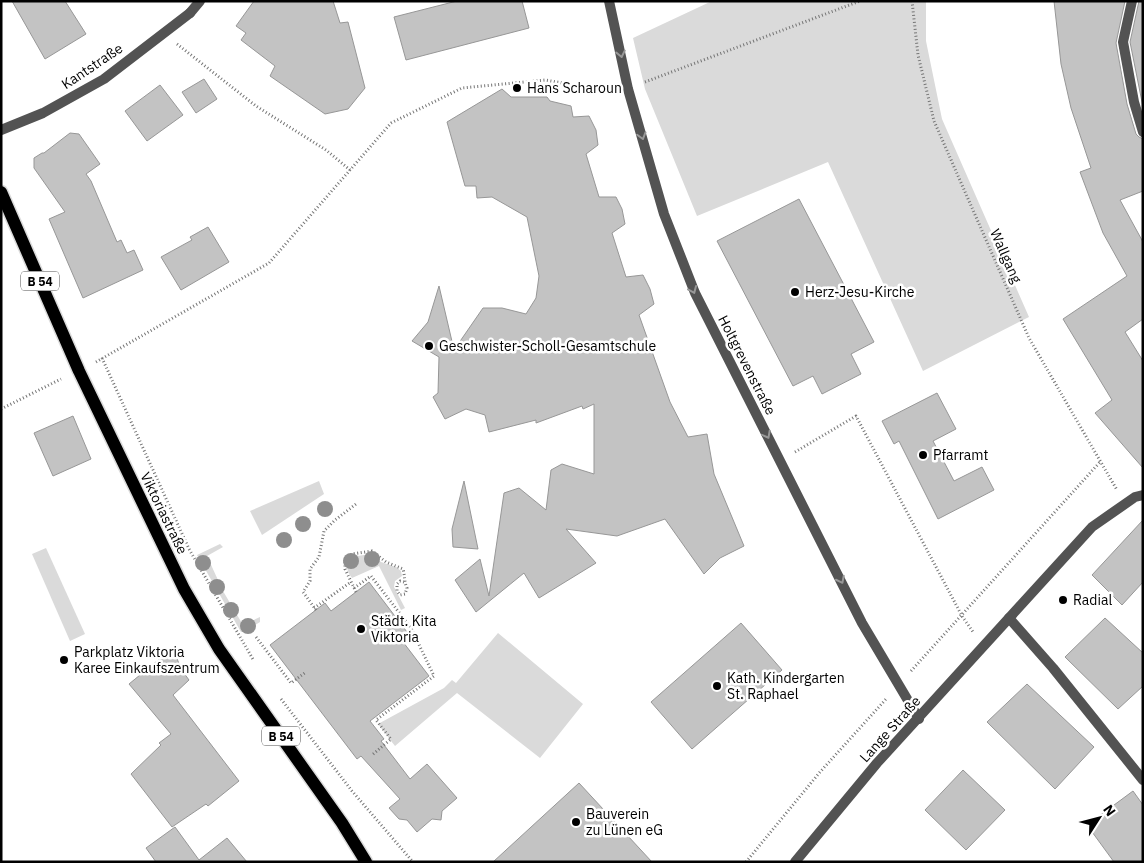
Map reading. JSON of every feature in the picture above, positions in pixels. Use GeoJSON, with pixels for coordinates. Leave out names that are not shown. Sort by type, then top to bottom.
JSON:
{"type":"FeatureCollection","features":[{"type":"Feature","properties":{"kind":"main road","name":"Viktoriastraße"},"geometry":{"type":"LineString","coordinates":[[1,192],[79,371],[184,589],[219,649],[342,823],[366,862]]}},
{"type":"Feature","properties":{"kind":"main road","name":"Viktoriastraße"},"geometry":{"type":"LineString","coordinates":[[342,823],[376,862]]}},
{"type":"Feature","properties":{"kind":"street","name":"Kantstraße"},"geometry":{"type":"LineString","coordinates":[[1,130],[44,113],[104,79],[190,13],[200,1]]}},
{"type":"Feature","properties":{"kind":"street","name":"Holtgrevenstraße"},"geometry":{"type":"LineString","coordinates":[[609,1],[628,89],[664,214],[695,294],[862,623],[918,719]]}},
{"type":"Feature","properties":{"kind":"street"},"geometry":{"type":"LineString","coordinates":[[1132,1],[1123,42],[1134,102],[1143,132]]}},
{"type":"Feature","properties":{"kind":"street","name":"Lange Straße"},"geometry":{"type":"LineString","coordinates":[[794,862],[877,763],[1092,527],[1124,503],[1134,497],[1143,495]]}},
{"type":"Feature","properties":{"kind":"street"},"geometry":{"type":"LineString","coordinates":[[1009,618],[1053,668],[1143,780]]}},
{"type":"Feature","properties":{"kind":"path"},"geometry":{"type":"LineString","coordinates":[[1,408],[79,371],[269,263],[391,123],[462,88],[545,80],[608,92],[628,89],[860,1]]}},
{"type":"Feature","properties":{"kind":"path","name":"Wallgang"},"geometry":{"type":"LineString","coordinates":[[912,1],[918,55],[934,121],[1029,338],[1124,503]]}},
{"type":"Feature","properties":{"kind":"path"},"geometry":{"type":"LineString","coordinates":[[163,32],[256,106],[326,150],[350,170]]}},
{"type":"Feature","properties":{"kind":"path"},"geometry":{"type":"LineString","coordinates":[[102,358],[189,549],[257,666]]}},
{"type":"Feature","properties":{"kind":"path"},"geometry":{"type":"LineString","coordinates":[[780,461],[856,416],[962,616],[983,647]]}},
{"type":"Feature","properties":{"kind":"path"},"geometry":{"type":"LineString","coordinates":[[746,862],[820,772],[1100,462]]}},
{"type":"Feature","properties":{"kind":"path"},"geometry":{"type":"LineString","coordinates":[[351,582],[315,609],[303,592],[310,581],[310,569],[319,557],[324,531],[356,504]]}},
{"type":"Feature","properties":{"kind":"path"},"geometry":{"type":"LineString","coordinates":[[372,755],[391,739],[376,720],[434,676],[411,628],[371,576],[355,590],[345,569],[345,560],[352,554],[372,551],[386,562],[403,569],[404,582]]}},
{"type":"Feature","properties":{"kind":"path"},"geometry":{"type":"LineString","coordinates":[[256,637],[291,683],[306,672]]}},
{"type":"Feature","properties":{"kind":"path"},"geometry":{"type":"LineString","coordinates":[[280,697],[352,791],[413,862]]}},
{"type":"Feature","properties":{"kind":"shaded area"},"geometry":{"type":"Polygon","coordinates":[[[712,1],[926,1],[926,41],[942,119],[1029,317],[923,371],[828,162],[697,216],[645,89],[633,38],[712,1]]]}},
{"type":"Feature","properties":{"kind":"shaded area"},"geometry":{"type":"Polygon","coordinates":[[[319,481],[324,494],[262,535],[250,511],[319,481]]]}},
{"type":"Feature","properties":{"kind":"shaded area"},"geometry":{"type":"Polygon","coordinates":[[[220,544],[223,547],[207,556],[223,591],[243,625],[260,617],[260,622],[244,632],[241,632],[197,555],[220,544]]]}},
{"type":"Feature","properties":{"kind":"shaded area"},"geometry":{"type":"Polygon","coordinates":[[[46,548],[85,634],[70,641],[32,554],[46,548]]]}},
{"type":"Feature","properties":{"kind":"shaded area"},"geometry":{"type":"Polygon","coordinates":[[[371,554],[381,562],[396,567],[401,571],[402,576],[395,581],[394,587],[405,608],[401,610],[379,566],[352,578],[350,575],[347,566],[350,557],[371,554]]]}},
{"type":"Feature","properties":{"kind":"shaded area"},"geometry":{"type":"Polygon","coordinates":[[[498,633],[583,704],[540,758],[457,693],[395,746],[378,724],[444,688],[452,680],[456,683],[498,633]]]}},
{"type":"Feature","properties":{"kind":"building"},"geometry":{"type":"Polygon","coordinates":[[[12,1],[65,1],[86,34],[45,59],[12,1]]]}},
{"type":"Feature","properties":{"kind":"building"},"geometry":{"type":"Polygon","coordinates":[[[254,1],[333,1],[340,23],[348,22],[365,88],[348,109],[325,114],[270,76],[275,66],[241,40],[246,33],[236,26],[254,1]]]}},
{"type":"Feature","properties":{"kind":"building"},"geometry":{"type":"Polygon","coordinates":[[[457,1],[522,1],[529,28],[406,60],[394,17],[457,1]]]}},
{"type":"Feature","properties":{"kind":"building"},"geometry":{"type":"Polygon","coordinates":[[[1054,1],[1125,1],[1116,43],[1127,104],[1136,134],[1143,139],[1143,191],[1120,200],[1143,242],[1143,319],[1125,332],[1143,361],[1143,468],[1095,413],[1112,400],[1063,319],[1127,276],[1103,233],[1080,172],[1091,168],[1071,108],[1061,64],[1054,1]]]}},
{"type":"Feature","properties":{"kind":"building"},"geometry":{"type":"Polygon","coordinates":[[[1139,1],[1143,1],[1143,107],[1130,42],[1139,1]]]}},
{"type":"Feature","properties":{"kind":"building"},"geometry":{"type":"Polygon","coordinates":[[[204,79],[217,99],[196,113],[182,92],[204,79]]]}},
{"type":"Feature","properties":{"kind":"building"},"geometry":{"type":"Polygon","coordinates":[[[160,85],[183,115],[147,141],[125,111],[160,85]]]}},
{"type":"Feature","properties":{"kind":"building"},"geometry":{"type":"Polygon","coordinates":[[[502,89],[511,97],[547,97],[550,101],[571,106],[573,117],[589,116],[596,130],[598,145],[586,154],[599,197],[616,197],[622,209],[625,224],[612,233],[626,277],[643,275],[650,289],[654,304],[639,315],[670,402],[688,437],[707,434],[714,474],[744,546],[720,558],[704,574],[665,519],[617,536],[566,529],[596,563],[539,598],[524,573],[476,612],[455,580],[480,559],[489,596],[504,493],[519,488],[546,510],[551,470],[562,464],[594,474],[594,404],[583,409],[582,406],[536,423],[536,420],[489,432],[485,415],[466,409],[445,419],[433,397],[438,393],[439,357],[412,341],[428,322],[439,286],[454,350],[483,308],[502,308],[526,314],[536,298],[539,276],[527,217],[492,197],[477,198],[476,186],[465,186],[447,122],[502,89]]]}},
{"type":"Feature","properties":{"kind":"building"},"geometry":{"type":"Polygon","coordinates":[[[70,133],[79,134],[100,164],[86,174],[91,181],[117,242],[121,240],[127,253],[134,250],[143,270],[83,298],[49,219],[65,212],[34,168],[34,158],[44,153],[70,133]]]}},
{"type":"Feature","properties":{"kind":"building","name":"Herz-Jesu-Kirche"},"geometry":{"type":"Polygon","coordinates":[[[799,199],[874,342],[851,354],[861,374],[822,394],[813,376],[793,386],[717,241],[799,199]]]}},
{"type":"Feature","properties":{"kind":"building"},"geometry":{"type":"Polygon","coordinates":[[[208,227],[229,262],[181,290],[161,257],[192,240],[190,237],[208,227]]]}},
{"type":"Feature","properties":{"kind":"building","name":"Pfarramt"},"geometry":{"type":"Polygon","coordinates":[[[937,393],[956,429],[933,441],[954,481],[982,467],[994,490],[938,519],[899,441],[894,444],[882,421],[937,393]]]}},
{"type":"Feature","properties":{"kind":"building"},"geometry":{"type":"Polygon","coordinates":[[[73,416],[91,459],[53,476],[34,433],[73,416]]]}},
{"type":"Feature","properties":{"kind":"building"},"geometry":{"type":"Polygon","coordinates":[[[464,481],[478,549],[453,547],[452,529],[464,481]]]}},
{"type":"Feature","properties":{"kind":"building"},"geometry":{"type":"Polygon","coordinates":[[[1143,520],[1143,582],[1122,605],[1092,575],[1143,520]]]}},
{"type":"Feature","properties":{"kind":"building"},"geometry":{"type":"Polygon","coordinates":[[[369,582],[407,632],[400,638],[429,676],[370,721],[384,739],[381,741],[410,779],[427,764],[457,798],[442,811],[441,820],[432,819],[417,832],[407,820],[399,819],[389,808],[400,799],[361,756],[357,759],[270,645],[325,603],[331,611],[369,582]]]}},
{"type":"Feature","properties":{"kind":"building"},"geometry":{"type":"Polygon","coordinates":[[[1105,618],[1143,653],[1143,686],[1118,709],[1065,657],[1105,618]]]}},
{"type":"Feature","properties":{"kind":"building","name":"Kath. Kindergarten St. Raphael"},"geometry":{"type":"Polygon","coordinates":[[[741,623],[782,670],[692,749],[651,702],[741,623]]]}},
{"type":"Feature","properties":{"kind":"building"},"geometry":{"type":"Polygon","coordinates":[[[173,648],[181,669],[189,680],[173,695],[239,781],[208,806],[206,804],[172,827],[131,774],[161,745],[159,743],[171,734],[129,684],[173,648]]]}},
{"type":"Feature","properties":{"kind":"building"},"geometry":{"type":"Polygon","coordinates":[[[1027,684],[1094,747],[1055,789],[987,722],[1027,684]]]}},
{"type":"Feature","properties":{"kind":"building"},"geometry":{"type":"Polygon","coordinates":[[[963,770],[1005,810],[966,850],[925,810],[963,770]]]}},
{"type":"Feature","properties":{"kind":"building","name":"Bauverein zu Lünen eG"},"geometry":{"type":"Polygon","coordinates":[[[579,783],[652,862],[493,862],[579,783]]]}},
{"type":"Feature","properties":{"kind":"building"},"geometry":{"type":"Polygon","coordinates":[[[1133,791],[1143,805],[1143,862],[1114,862],[1087,825],[1133,791]]]}},
{"type":"Feature","properties":{"kind":"building"},"geometry":{"type":"Polygon","coordinates":[[[175,827],[199,860],[227,838],[247,862],[156,862],[146,848],[175,827]]]}},
{"type":"Feature","properties":{"kind":"place","name":"Hans Scharoun"},"geometry":{"type":"Point","coordinates":[517,88]}},
{"type":"Feature","properties":{"kind":"place","name":"Herz-Jesu-Kirche"},"geometry":{"type":"Point","coordinates":[795,292]}},
{"type":"Feature","properties":{"kind":"place","name":"Geschwister-Scholl-Gesamtschule"},"geometry":{"type":"Point","coordinates":[429,346]}},
{"type":"Feature","properties":{"kind":"place","name":"Pfarramt"},"geometry":{"type":"Point","coordinates":[923,455]}},
{"type":"Feature","properties":{"kind":"place","name":"Radial"},"geometry":{"type":"Point","coordinates":[1063,600]}},
{"type":"Feature","properties":{"kind":"place","name":"Städt. Kita Viktoria"},"geometry":{"type":"Point","coordinates":[361,629]}},
{"type":"Feature","properties":{"kind":"place","name":"Parkplatz Viktoria Karee Einkaufszentrum"},"geometry":{"type":"Point","coordinates":[64,660]}},
{"type":"Feature","properties":{"kind":"place","name":"Kath. Kindergarten St. Raphael"},"geometry":{"type":"Point","coordinates":[717,686]}},
{"type":"Feature","properties":{"kind":"place","name":"Bauverein zu Lünen eG"},"geometry":{"type":"Point","coordinates":[576,822]}}]}
